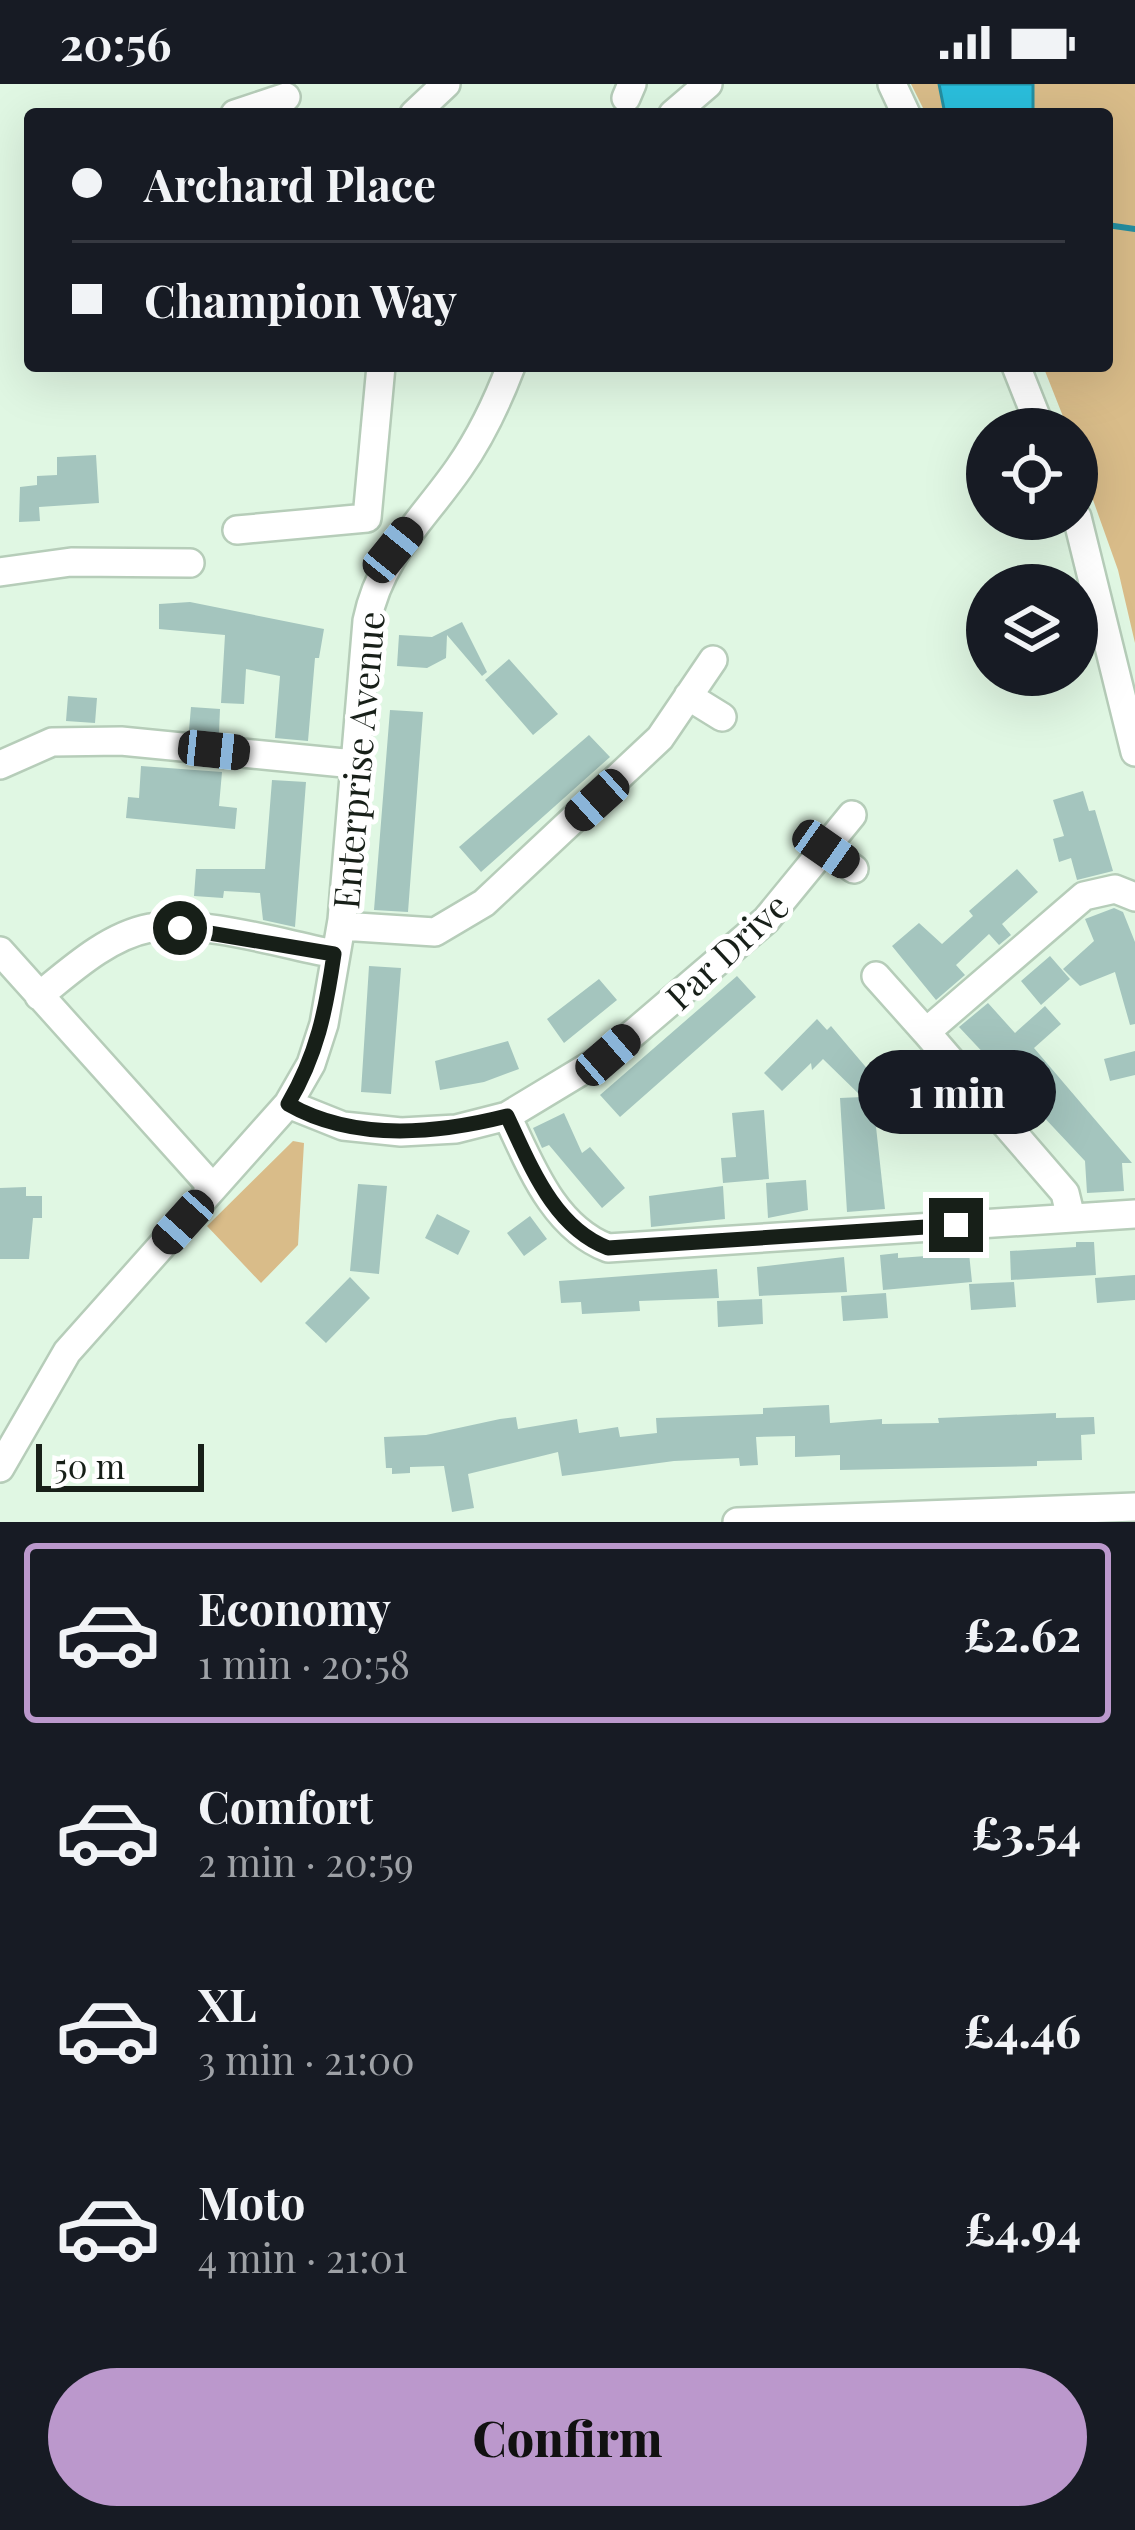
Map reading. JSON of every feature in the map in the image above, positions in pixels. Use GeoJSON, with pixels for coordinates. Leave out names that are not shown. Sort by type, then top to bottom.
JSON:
{"type":"FeatureCollection","features":[{"type":"Feature","properties":{"kind":"street"},"geometry":{"type":"LineString","coordinates":[[420,108],[446,84]]}},
{"type":"Feature","properties":{"kind":"street"},"geometry":{"type":"LineString","coordinates":[[680,108],[708,84]]}},
{"type":"Feature","properties":{"kind":"street"},"geometry":{"type":"LineString","coordinates":[[253,108],[286,97]]}},
{"type":"Feature","properties":{"kind":"street"},"geometry":{"type":"LineString","coordinates":[[238,530],[367,518],[380,372]]}},
{"type":"Feature","properties":{"kind":"street","name":"Enterprise Avenue"},"geometry":{"type":"LineString","coordinates":[[0,1468],[68,1352],[288,1104],[311,1064],[324,1024],[338,940],[374,588],[393,550],[458,471],[490,420],[510,372]]}},
{"type":"Feature","properties":{"kind":"street"},"geometry":{"type":"LineString","coordinates":[[1018,372],[1033,408]]}},
{"type":"Feature","properties":{"kind":"street"},"geometry":{"type":"LineString","coordinates":[[1083,540],[1135,752]]}},
{"type":"Feature","properties":{"kind":"street"},"geometry":{"type":"LineString","coordinates":[[0,572],[71,562],[190,563]]}},
{"type":"Feature","properties":{"kind":"street"},"geometry":{"type":"LineString","coordinates":[[39,996],[92,954],[148,928],[338,940],[436,932],[484,903],[622,778],[660,738],[713,660]]}},
{"type":"Feature","properties":{"kind":"street"},"geometry":{"type":"LineString","coordinates":[[688,696],[722,717]]}},
{"type":"Feature","properties":{"kind":"street"},"geometry":{"type":"LineString","coordinates":[[0,765],[52,742],[121,741],[355,764]]}},
{"type":"Feature","properties":{"kind":"street","name":"Par Drive"},"geometry":{"type":"LineString","coordinates":[[288,1104],[343,1126],[401,1132],[456,1129],[507,1116],[608,1055],[772,915],[852,814]]}},
{"type":"Feature","properties":{"kind":"street"},"geometry":{"type":"LineString","coordinates":[[826,849],[854,868]]}},
{"type":"Feature","properties":{"kind":"street"},"geometry":{"type":"LineString","coordinates":[[926,1032],[1084,896],[1115,889],[1135,897]]}},
{"type":"Feature","properties":{"kind":"street"},"geometry":{"type":"LineString","coordinates":[[0,952],[213,1189]]}},
{"type":"Feature","properties":{"kind":"street"},"geometry":{"type":"LineString","coordinates":[[876,976],[1065,1192],[1071,1218]]}},
{"type":"Feature","properties":{"kind":"street"},"geometry":{"type":"LineString","coordinates":[[507,1116],[544,1194],[592,1242],[608,1248],[1135,1214]]}},
{"type":"Feature","properties":{"kind":"street"},"geometry":{"type":"LineString","coordinates":[[737,1522],[1135,1507]]}},
{"type":"Feature","properties":{"kind":"shaded area"},"geometry":{"type":"Polygon","coordinates":[[[911,84],[1135,84],[1135,643],[1118,570],[1098,514],[1098,408],[1060,408],[1045,372],[1113,372],[1113,108],[923,108],[911,84]]]}},
{"type":"Feature","properties":{"kind":"shaded area"},"geometry":{"type":"Polygon","coordinates":[[[293,1141],[304,1143],[298,1245],[261,1283],[207,1226],[293,1141]]]}},
{"type":"Feature","properties":{"kind":"water"},"geometry":{"type":"Polygon","coordinates":[[[939,84],[1033,84],[1033,108],[944,108],[939,84]]]}},
{"type":"Feature","properties":{"kind":"building"},"geometry":{"type":"Polygon","coordinates":[[[96,455],[99,503],[39,507],[40,521],[19,522],[20,487],[37,485],[37,476],[57,475],[57,457],[96,455]]]}},
{"type":"Feature","properties":{"kind":"building"},"geometry":{"type":"Polygon","coordinates":[[[190,602],[324,629],[319,658],[315,658],[308,741],[275,738],[280,676],[246,669],[244,704],[221,703],[225,635],[159,629],[159,604],[190,602]]]}},
{"type":"Feature","properties":{"kind":"building"},"geometry":{"type":"Polygon","coordinates":[[[462,622],[487,672],[482,676],[447,635],[446,658],[427,668],[397,666],[399,635],[432,637],[462,622]]]}},
{"type":"Feature","properties":{"kind":"building"},"geometry":{"type":"Polygon","coordinates":[[[509,659],[558,714],[533,735],[485,680],[509,659]]]}},
{"type":"Feature","properties":{"kind":"building"},"geometry":{"type":"Polygon","coordinates":[[[68,696],[97,698],[95,723],[66,721],[68,696]]]}},
{"type":"Feature","properties":{"kind":"building"},"geometry":{"type":"Polygon","coordinates":[[[191,707],[220,709],[219,733],[189,730],[191,707]]]}},
{"type":"Feature","properties":{"kind":"building"},"geometry":{"type":"Polygon","coordinates":[[[390,710],[423,712],[408,912],[374,910],[390,710]]]}},
{"type":"Feature","properties":{"kind":"building"},"geometry":{"type":"Polygon","coordinates":[[[589,735],[610,757],[481,872],[459,847],[589,735]]]}},
{"type":"Feature","properties":{"kind":"building"},"geometry":{"type":"Polygon","coordinates":[[[141,766],[222,772],[219,806],[237,808],[235,829],[126,818],[128,797],[139,798],[141,766]]]}},
{"type":"Feature","properties":{"kind":"building"},"geometry":{"type":"Polygon","coordinates":[[[272,780],[306,782],[295,927],[263,920],[260,893],[224,891],[223,898],[194,896],[196,869],[265,869],[272,780]]]}},
{"type":"Feature","properties":{"kind":"building"},"geometry":{"type":"Polygon","coordinates":[[[1083,791],[1089,811],[1095,810],[1113,871],[1077,880],[1071,858],[1059,862],[1053,839],[1064,836],[1053,800],[1083,791]]]}},
{"type":"Feature","properties":{"kind":"building"},"geometry":{"type":"Polygon","coordinates":[[[1017,869],[1038,892],[1002,924],[1011,935],[999,945],[989,934],[956,965],[965,975],[936,1000],[892,946],[919,923],[942,944],[973,916],[969,911],[1017,869]]]}},
{"type":"Feature","properties":{"kind":"building"},"geometry":{"type":"Polygon","coordinates":[[[1114,908],[1123,912],[1135,942],[1135,1024],[1130,1025],[1115,972],[1080,986],[1063,969],[1094,941],[1085,919],[1114,908]]]}},
{"type":"Feature","properties":{"kind":"building"},"geometry":{"type":"Polygon","coordinates":[[[1050,956],[1070,979],[1041,1005],[1021,981],[1050,956]]]}},
{"type":"Feature","properties":{"kind":"building"},"geometry":{"type":"Polygon","coordinates":[[[369,966],[401,968],[391,1094],[361,1092],[369,966]]]}},
{"type":"Feature","properties":{"kind":"building"},"geometry":{"type":"Polygon","coordinates":[[[737,976],[756,997],[620,1117],[600,1095],[737,976]]]}},
{"type":"Feature","properties":{"kind":"building"},"geometry":{"type":"Polygon","coordinates":[[[599,979],[617,1000],[564,1043],[547,1019],[599,979]]]}},
{"type":"Feature","properties":{"kind":"building"},"geometry":{"type":"Polygon","coordinates":[[[988,1003],[1015,1033],[1045,1006],[1061,1024],[1034,1048],[1132,1163],[1122,1163],[1124,1191],[1087,1193],[1085,1161],[959,1027],[988,1003]]]}},
{"type":"Feature","properties":{"kind":"building"},"geometry":{"type":"Polygon","coordinates":[[[817,1019],[827,1030],[831,1026],[870,1072],[885,1209],[847,1212],[840,1098],[862,1097],[823,1059],[812,1070],[811,1063],[782,1091],[764,1073],[817,1019]]]}},
{"type":"Feature","properties":{"kind":"building"},"geometry":{"type":"Polygon","coordinates":[[[508,1041],[519,1069],[440,1090],[435,1061],[508,1041]]]}},
{"type":"Feature","properties":{"kind":"building"},"geometry":{"type":"Polygon","coordinates":[[[1135,1051],[1135,1075],[1110,1081],[1104,1059],[1135,1051]]]}},
{"type":"Feature","properties":{"kind":"building"},"geometry":{"type":"Polygon","coordinates":[[[764,1110],[769,1179],[723,1183],[721,1158],[736,1157],[732,1113],[764,1110]]]}},
{"type":"Feature","properties":{"kind":"building"},"geometry":{"type":"Polygon","coordinates":[[[564,1113],[582,1153],[590,1147],[625,1188],[602,1208],[549,1145],[542,1148],[533,1128],[564,1113]]]}},
{"type":"Feature","properties":{"kind":"building"},"geometry":{"type":"Polygon","coordinates":[[[806,1180],[808,1210],[768,1218],[766,1183],[806,1180]]]}},
{"type":"Feature","properties":{"kind":"building"},"geometry":{"type":"Polygon","coordinates":[[[358,1184],[387,1186],[379,1274],[350,1271],[358,1184]]]}},
{"type":"Feature","properties":{"kind":"building"},"geometry":{"type":"Polygon","coordinates":[[[723,1186],[725,1219],[651,1227],[649,1196],[723,1186]]]}},
{"type":"Feature","properties":{"kind":"building"},"geometry":{"type":"Polygon","coordinates":[[[26,1187],[26,1196],[42,1196],[42,1218],[33,1218],[29,1259],[0,1259],[0,1188],[26,1187]]]}},
{"type":"Feature","properties":{"kind":"building"},"geometry":{"type":"Polygon","coordinates":[[[437,1214],[470,1231],[458,1255],[425,1238],[437,1214]]]}},
{"type":"Feature","properties":{"kind":"building"},"geometry":{"type":"Polygon","coordinates":[[[530,1216],[547,1239],[524,1256],[507,1233],[530,1216]]]}},
{"type":"Feature","properties":{"kind":"building"},"geometry":{"type":"Polygon","coordinates":[[[1076,1242],[1094,1242],[1096,1275],[1011,1280],[1010,1251],[1076,1247],[1076,1242]]]}},
{"type":"Feature","properties":{"kind":"building"},"geometry":{"type":"Polygon","coordinates":[[[898,1253],[898,1258],[969,1253],[972,1282],[883,1290],[880,1255],[898,1253]]]}},
{"type":"Feature","properties":{"kind":"building"},"geometry":{"type":"Polygon","coordinates":[[[844,1257],[847,1292],[759,1296],[757,1267],[844,1257]]]}},
{"type":"Feature","properties":{"kind":"building"},"geometry":{"type":"Polygon","coordinates":[[[717,1269],[719,1298],[639,1301],[640,1311],[582,1314],[581,1302],[561,1303],[559,1281],[717,1269]]]}},
{"type":"Feature","properties":{"kind":"building"},"geometry":{"type":"Polygon","coordinates":[[[1135,1275],[1135,1300],[1097,1303],[1095,1278],[1135,1275]]]}},
{"type":"Feature","properties":{"kind":"building"},"geometry":{"type":"Polygon","coordinates":[[[350,1277],[370,1298],[326,1343],[305,1323],[350,1277]]]}},
{"type":"Feature","properties":{"kind":"building"},"geometry":{"type":"Polygon","coordinates":[[[1014,1282],[1016,1307],[971,1310],[969,1284],[1014,1282]]]}},
{"type":"Feature","properties":{"kind":"building"},"geometry":{"type":"Polygon","coordinates":[[[886,1293],[888,1318],[843,1321],[841,1296],[886,1293]]]}},
{"type":"Feature","properties":{"kind":"building"},"geometry":{"type":"Polygon","coordinates":[[[762,1299],[763,1324],[718,1327],[717,1301],[762,1299]]]}},
{"type":"Feature","properties":{"kind":"building"},"geometry":{"type":"Polygon","coordinates":[[[829,1405],[830,1423],[882,1419],[882,1424],[939,1423],[938,1418],[1056,1413],[1056,1418],[1094,1417],[1095,1434],[1081,1435],[1082,1460],[1037,1461],[1037,1466],[840,1470],[840,1455],[795,1457],[795,1436],[756,1437],[758,1465],[740,1466],[739,1458],[674,1461],[562,1476],[558,1452],[468,1474],[474,1508],[452,1512],[444,1466],[410,1467],[410,1473],[392,1474],[392,1468],[386,1468],[384,1437],[426,1435],[500,1419],[516,1417],[518,1429],[577,1419],[579,1433],[618,1427],[620,1437],[657,1433],[656,1418],[763,1414],[763,1408],[829,1405]]]}},
{"type":"Feature","properties":{"kind":"waterway"},"geometry":{"type":"LineString","coordinates":[[1113,226],[1135,229]]}},
{"type":"Feature","properties":{"kind":"route"},"geometry":{"type":"LineString","coordinates":[[180,928],[334,954],[324,1024],[311,1064],[288,1104],[343,1126],[401,1132],[456,1129],[507,1116],[544,1194],[592,1242],[608,1248],[956,1225]]}}]}
